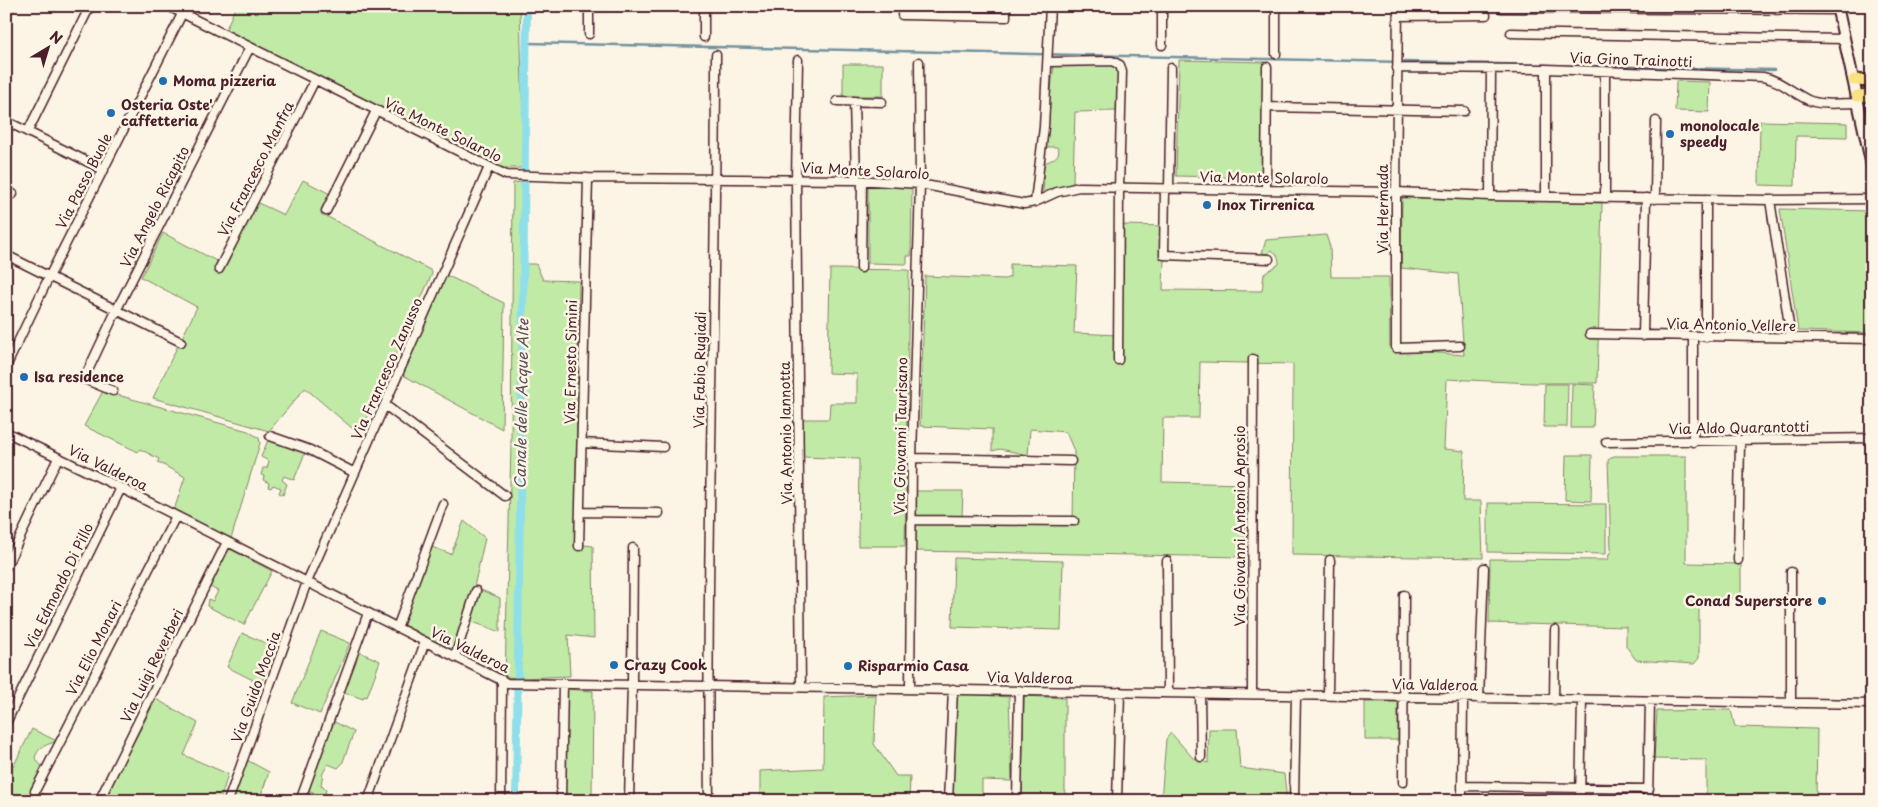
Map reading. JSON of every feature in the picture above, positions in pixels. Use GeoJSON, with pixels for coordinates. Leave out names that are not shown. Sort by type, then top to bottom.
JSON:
{"type":"FeatureCollection","features":[{"type":"Feature","properties":{"kind":"main road"},"geometry":{"type":"LineString","coordinates":[[1854,80],[1872,81]]}},
{"type":"Feature","properties":{"kind":"main road"},"geometry":{"type":"LineString","coordinates":[[1858,99],[1872,95]]}},
{"type":"Feature","properties":{"kind":"street"},"geometry":{"type":"LineString","coordinates":[[6,14],[10,6]]}},
{"type":"Feature","properties":{"kind":"street"},"geometry":{"type":"LineString","coordinates":[[28,131],[90,6]]}},
{"type":"Feature","properties":{"kind":"street","name":"Via Monte Solarolo"},"geometry":{"type":"LineString","coordinates":[[168,6],[184,10],[250,47],[506,175],[588,178],[859,180],[920,184],[1024,204],[1035,202],[1057,192],[1079,187],[1396,192],[1655,199],[1872,199]]}},
{"type":"Feature","properties":{"kind":"street"},"geometry":{"type":"LineString","coordinates":[[589,6],[589,34]]}},
{"type":"Feature","properties":{"kind":"street"},"geometry":{"type":"LineString","coordinates":[[704,6],[704,37]]}},
{"type":"Feature","properties":{"kind":"street"},"geometry":{"type":"LineString","coordinates":[[866,6],[897,7]]}},
{"type":"Feature","properties":{"kind":"street"},"geometry":{"type":"LineString","coordinates":[[902,15],[1006,17],[1006,6]]}},
{"type":"Feature","properties":{"kind":"street"},"geometry":{"type":"LineString","coordinates":[[1035,202],[1044,127],[1050,6]]}},
{"type":"Feature","properties":{"kind":"street"},"geometry":{"type":"LineString","coordinates":[[1162,6],[1162,45]]}},
{"type":"Feature","properties":{"kind":"street"},"geometry":{"type":"LineString","coordinates":[[1276,6],[1276,54]]}},
{"type":"Feature","properties":{"kind":"street","name":"Via Hermada"},"geometry":{"type":"LineString","coordinates":[[1398,6],[1396,55],[1396,348],[1460,346]]}},
{"type":"Feature","properties":{"kind":"street"},"geometry":{"type":"LineString","coordinates":[[1501,8],[1837,8],[1872,166]]}},
{"type":"Feature","properties":{"kind":"street","name":"Via Passo Buole"},"geometry":{"type":"LineString","coordinates":[[6,367],[10,350],[104,170],[184,10]]}},
{"type":"Feature","properties":{"kind":"street"},"geometry":{"type":"LineString","coordinates":[[1398,16],[1486,15]]}},
{"type":"Feature","properties":{"kind":"street"},"geometry":{"type":"LineString","coordinates":[[1511,33],[1844,39]]}},
{"type":"Feature","properties":{"kind":"street","name":"Via Angelo Ricapito"},"geometry":{"type":"LineString","coordinates":[[113,391],[84,379],[116,311],[250,47]]}},
{"type":"Feature","properties":{"kind":"street","name":"Via Fabio Rugiadi"},"geometry":{"type":"LineString","coordinates":[[709,801],[707,686],[716,179],[716,55]]}},
{"type":"Feature","properties":{"kind":"street","name":"Via Antonio Iannotta"},"geometry":{"type":"LineString","coordinates":[[798,60],[796,179],[801,687]]}},
{"type":"Feature","properties":{"kind":"street","name":"Via Giovanni Taurisano"},"geometry":{"type":"LineString","coordinates":[[910,689],[912,458],[920,184],[919,62]]}},
{"type":"Feature","properties":{"kind":"street"},"geometry":{"type":"LineString","coordinates":[[1048,62],[1112,62],[1120,65],[1122,72],[1118,360]]}},
{"type":"Feature","properties":{"kind":"street"},"geometry":{"type":"LineString","coordinates":[[1266,190],[1267,67]]}},
{"type":"Feature","properties":{"kind":"street","name":"Via Gino Trainotti"},"geometry":{"type":"LineString","coordinates":[[1397,67],[1605,71],[1762,77],[1775,80],[1809,100],[1819,102],[1858,99]]}},
{"type":"Feature","properties":{"kind":"street"},"geometry":{"type":"LineString","coordinates":[[1171,68],[1164,255],[1269,259]]}},
{"type":"Feature","properties":{"kind":"street"},"geometry":{"type":"LineString","coordinates":[[1490,196],[1491,68]]}},
{"type":"Feature","properties":{"kind":"street"},"geometry":{"type":"LineString","coordinates":[[1546,70],[1546,196]]}},
{"type":"Feature","properties":{"kind":"street"},"geometry":{"type":"LineString","coordinates":[[1605,71],[1605,198]]}},
{"type":"Feature","properties":{"kind":"street","name":"Via Francesco Manfra"},"geometry":{"type":"LineString","coordinates":[[220,269],[315,80]]}},
{"type":"Feature","properties":{"kind":"street"},"geometry":{"type":"LineString","coordinates":[[838,101],[882,102]]}},
{"type":"Feature","properties":{"kind":"street"},"geometry":{"type":"LineString","coordinates":[[854,101],[859,180],[861,268]]}},
{"type":"Feature","properties":{"kind":"street"},"geometry":{"type":"LineString","coordinates":[[1267,107],[1464,111]]}},
{"type":"Feature","properties":{"kind":"street"},"geometry":{"type":"LineString","coordinates":[[326,211],[376,111]]}},
{"type":"Feature","properties":{"kind":"street"},"geometry":{"type":"LineString","coordinates":[[6,121],[104,170]]}},
{"type":"Feature","properties":{"kind":"street"},"geometry":{"type":"LineString","coordinates":[[1655,199],[1656,121]]}},
{"type":"Feature","properties":{"kind":"street","name":"Via Francesco Zanusso"},"geometry":{"type":"LineString","coordinates":[[307,582],[489,167]]}},
{"type":"Feature","properties":{"kind":"street","name":"Via Ernesto Simini"},"geometry":{"type":"LineString","coordinates":[[579,546],[588,178]]}},
{"type":"Feature","properties":{"kind":"street"},"geometry":{"type":"LineString","coordinates":[[1643,336],[1646,198]]}},
{"type":"Feature","properties":{"kind":"street"},"geometry":{"type":"LineString","coordinates":[[1706,199],[1706,337]]}},
{"type":"Feature","properties":{"kind":"street"},"geometry":{"type":"LineString","coordinates":[[1770,200],[1791,338]]}},
{"type":"Feature","properties":{"kind":"street"},"geometry":{"type":"LineString","coordinates":[[6,255],[181,342]]}},
{"type":"Feature","properties":{"kind":"street","name":"Via Antonio Vellere"},"geometry":{"type":"LineString","coordinates":[[1590,334],[1872,339]]}},
{"type":"Feature","properties":{"kind":"street"},"geometry":{"type":"LineString","coordinates":[[1693,336],[1693,442]]}},
{"type":"Feature","properties":{"kind":"street","name":"Via Giovanni Antonio Aprosio"},"geometry":{"type":"LineString","coordinates":[[1252,694],[1253,359]]}},
{"type":"Feature","properties":{"kind":"street"},"geometry":{"type":"LineString","coordinates":[[385,405],[505,496]]}},
{"type":"Feature","properties":{"kind":"street","name":"Via Valderoa"},"geometry":{"type":"LineString","coordinates":[[6,432],[121,488],[504,682],[1872,704]]}},
{"type":"Feature","properties":{"kind":"street"},"geometry":{"type":"LineString","coordinates":[[270,436],[310,450],[355,473]]}},
{"type":"Feature","properties":{"kind":"street","name":"Via Aldo Quarantotti"},"geometry":{"type":"LineString","coordinates":[[1606,442],[1740,442],[1872,438]]}},
{"type":"Feature","properties":{"kind":"street"},"geometry":{"type":"LineString","coordinates":[[1738,560],[1740,442]]}},
{"type":"Feature","properties":{"kind":"street"},"geometry":{"type":"LineString","coordinates":[[582,443],[663,447]]}},
{"type":"Feature","properties":{"kind":"street"},"geometry":{"type":"LineString","coordinates":[[6,567],[58,458]]}},
{"type":"Feature","properties":{"kind":"street"},"geometry":{"type":"LineString","coordinates":[[912,458],[1071,461]]}},
{"type":"Feature","properties":{"kind":"street","name":"Via Edmondo Di Pillo"},"geometry":{"type":"LineString","coordinates":[[6,722],[121,488]]}},
{"type":"Feature","properties":{"kind":"street"},"geometry":{"type":"LineString","coordinates":[[397,628],[443,504]]}},
{"type":"Feature","properties":{"kind":"street"},"geometry":{"type":"LineString","coordinates":[[580,512],[659,514]]}},
{"type":"Feature","properties":{"kind":"street","name":"Via Elio Monari"},"geometry":{"type":"LineString","coordinates":[[35,791],[176,516]]}},
{"type":"Feature","properties":{"kind":"street"},"geometry":{"type":"LineString","coordinates":[[912,520],[1074,521]]}},
{"type":"Feature","properties":{"kind":"street","name":"Via Luigi Reverberi"},"geometry":{"type":"LineString","coordinates":[[99,801],[227,542]]}},
{"type":"Feature","properties":{"kind":"street"},"geometry":{"type":"LineString","coordinates":[[629,801],[633,548]]}},
{"type":"Feature","properties":{"kind":"street"},"geometry":{"type":"LineString","coordinates":[[1167,560],[1168,693]]}},
{"type":"Feature","properties":{"kind":"street"},"geometry":{"type":"LineString","coordinates":[[1328,695],[1330,560]]}},
{"type":"Feature","properties":{"kind":"street"},"geometry":{"type":"LineString","coordinates":[[1479,699],[1484,568]]}},
{"type":"Feature","properties":{"kind":"street"},"geometry":{"type":"LineString","coordinates":[[1790,703],[1791,572]]}},
{"type":"Feature","properties":{"kind":"street","name":"Via Guido Moccia"},"geometry":{"type":"LineString","coordinates":[[228,801],[307,582]]}},
{"type":"Feature","properties":{"kind":"street"},"geometry":{"type":"LineString","coordinates":[[456,657],[476,591]]}},
{"type":"Feature","properties":{"kind":"street"},"geometry":{"type":"LineString","coordinates":[[1403,782],[1404,595]]}},
{"type":"Feature","properties":{"kind":"street"},"geometry":{"type":"LineString","coordinates":[[300,801],[368,613]]}},
{"type":"Feature","properties":{"kind":"street"},"geometry":{"type":"LineString","coordinates":[[1554,700],[1555,630]]}},
{"type":"Feature","properties":{"kind":"street"},"geometry":{"type":"LineString","coordinates":[[377,801],[369,799],[425,642]]}},
{"type":"Feature","properties":{"kind":"street"},"geometry":{"type":"LineString","coordinates":[[500,801],[504,682]]}},
{"type":"Feature","properties":{"kind":"street"},"geometry":{"type":"LineString","coordinates":[[561,801],[563,683]]}},
{"type":"Feature","properties":{"kind":"street"},"geometry":{"type":"LineString","coordinates":[[948,801],[953,689]]}},
{"type":"Feature","properties":{"kind":"street"},"geometry":{"type":"LineString","coordinates":[[1017,801],[1019,690]]}},
{"type":"Feature","properties":{"kind":"street"},"geometry":{"type":"LineString","coordinates":[[1117,801],[1120,692]]}},
{"type":"Feature","properties":{"kind":"street"},"geometry":{"type":"LineString","coordinates":[[1200,693],[1201,757]]}},
{"type":"Feature","properties":{"kind":"street"},"geometry":{"type":"LineString","coordinates":[[1294,801],[1296,695]]}},
{"type":"Feature","properties":{"kind":"street"},"geometry":{"type":"LineString","coordinates":[[1463,698],[1462,801],[1524,801]]}},
{"type":"Feature","properties":{"kind":"street"},"geometry":{"type":"LineString","coordinates":[[1580,801],[1582,700]]}},
{"type":"Feature","properties":{"kind":"street"},"geometry":{"type":"LineString","coordinates":[[1648,801],[1650,701]]}},
{"type":"Feature","properties":{"kind":"street"},"geometry":{"type":"LineString","coordinates":[[1462,786],[1649,789]]}},
{"type":"Feature","properties":{"kind":"green space"},"geometry":{"type":"Polygon","coordinates":[[[236,6],[520,6],[524,168],[495,168],[225,31],[236,6]]]}},
{"type":"Feature","properties":{"kind":"green space"},"geometry":{"type":"Polygon","coordinates":[[[1179,60],[1265,62],[1262,178],[1176,176],[1179,60]]]}},
{"type":"Feature","properties":{"kind":"green space"},"geometry":{"type":"Polygon","coordinates":[[[843,64],[883,64],[883,96],[843,96],[843,64]]]}},
{"type":"Feature","properties":{"kind":"green space"},"geometry":{"type":"Polygon","coordinates":[[[1054,65],[1116,65],[1118,74],[1116,111],[1075,112],[1073,183],[1048,192],[1043,191],[1044,163],[1055,157],[1059,151],[1057,147],[1044,147],[1054,65]]]}},
{"type":"Feature","properties":{"kind":"green space"},"geometry":{"type":"Polygon","coordinates":[[[1676,81],[1710,82],[1709,112],[1675,111],[1676,81]]]}},
{"type":"Feature","properties":{"kind":"green space"},"geometry":{"type":"Polygon","coordinates":[[[1760,121],[1847,123],[1847,137],[1796,136],[1795,186],[1759,185],[1760,121]]]}},
{"type":"Feature","properties":{"kind":"green space"},"geometry":{"type":"Polygon","coordinates":[[[303,180],[330,194],[322,214],[432,271],[360,435],[305,388],[269,431],[153,398],[177,347],[183,343],[181,340],[197,307],[141,277],[163,233],[226,266],[256,202],[284,215],[303,180]]]}},
{"type":"Feature","properties":{"kind":"green space"},"geometry":{"type":"Polygon","coordinates":[[[523,182],[521,264],[536,264],[543,280],[579,281],[575,544],[593,546],[594,638],[568,635],[570,676],[505,677],[511,445],[513,183],[523,182]]]}},
{"type":"Feature","properties":{"kind":"green space"},"geometry":{"type":"Polygon","coordinates":[[[868,186],[912,187],[911,256],[907,256],[907,264],[868,263],[868,186]]]}},
{"type":"Feature","properties":{"kind":"green space"},"geometry":{"type":"Polygon","coordinates":[[[1402,198],[1469,198],[1602,203],[1597,383],[1532,383],[1447,379],[1444,449],[1464,451],[1463,501],[1481,501],[1483,558],[1292,555],[1293,364],[1200,362],[1199,418],[1163,418],[1162,482],[1245,484],[1244,557],[914,551],[915,522],[1073,524],[1074,451],[1066,432],[1030,429],[1028,455],[1000,449],[992,451],[992,429],[920,426],[925,276],[1005,279],[1010,277],[1010,264],[1077,266],[1074,333],[1118,335],[1122,225],[1165,226],[1163,290],[1262,291],[1264,274],[1279,264],[1279,259],[1273,251],[1271,250],[1268,254],[1262,253],[1266,240],[1326,235],[1330,247],[1331,277],[1389,277],[1390,349],[1464,355],[1458,274],[1401,268],[1402,198]]]}},
{"type":"Feature","properties":{"kind":"green space"},"geometry":{"type":"Polygon","coordinates":[[[1780,209],[1872,211],[1872,333],[1798,331],[1780,209]]]}},
{"type":"Feature","properties":{"kind":"green space"},"geometry":{"type":"Polygon","coordinates":[[[830,269],[909,270],[905,546],[858,546],[859,459],[801,457],[802,419],[829,419],[830,403],[857,403],[857,374],[828,373],[830,269]]]}},
{"type":"Feature","properties":{"kind":"green space"},"geometry":{"type":"Polygon","coordinates":[[[446,275],[504,303],[502,429],[401,374],[446,275]]]}},
{"type":"Feature","properties":{"kind":"green space"},"geometry":{"type":"Polygon","coordinates":[[[1545,384],[1568,384],[1567,427],[1544,427],[1545,384]]]}},
{"type":"Feature","properties":{"kind":"green space"},"geometry":{"type":"Polygon","coordinates":[[[1572,384],[1595,385],[1593,428],[1571,428],[1572,384]]]}},
{"type":"Feature","properties":{"kind":"green space"},"geometry":{"type":"Polygon","coordinates":[[[103,391],[248,431],[259,438],[260,443],[231,539],[174,510],[185,477],[158,462],[159,459],[140,449],[138,452],[84,426],[103,391]]]}},
{"type":"Feature","properties":{"kind":"green space"},"geometry":{"type":"Polygon","coordinates":[[[268,440],[305,453],[294,480],[284,476],[282,480],[287,484],[283,495],[279,493],[281,488],[273,485],[271,488],[268,487],[269,483],[263,480],[264,476],[261,475],[263,468],[267,468],[269,461],[261,457],[268,440]]]}},
{"type":"Feature","properties":{"kind":"green space"},"geometry":{"type":"Polygon","coordinates":[[[1566,455],[1592,455],[1591,501],[1565,500],[1566,455]]]}},
{"type":"Feature","properties":{"kind":"green space"},"geometry":{"type":"Polygon","coordinates":[[[1614,456],[1686,456],[1686,563],[1741,564],[1741,598],[1699,598],[1699,658],[1694,664],[1636,660],[1626,646],[1626,627],[1489,623],[1490,559],[1607,560],[1611,550],[1608,460],[1614,456]]]}},
{"type":"Feature","properties":{"kind":"green space"},"geometry":{"type":"Polygon","coordinates":[[[914,491],[963,491],[962,518],[914,517],[914,491]]]}},
{"type":"Feature","properties":{"kind":"green space"},"geometry":{"type":"Polygon","coordinates":[[[1488,503],[1606,504],[1606,554],[1488,552],[1488,503]]]}},
{"type":"Feature","properties":{"kind":"green space"},"geometry":{"type":"Polygon","coordinates":[[[464,521],[485,538],[474,587],[500,598],[500,632],[470,621],[459,656],[398,627],[429,546],[451,554],[464,521]]]}},
{"type":"Feature","properties":{"kind":"green space"},"geometry":{"type":"Polygon","coordinates":[[[228,548],[272,571],[244,625],[207,606],[208,599],[213,601],[218,591],[208,586],[228,548]]]}},
{"type":"Feature","properties":{"kind":"green space"},"geometry":{"type":"Polygon","coordinates":[[[954,558],[1063,561],[1061,630],[952,627],[954,558]]]}},
{"type":"Feature","properties":{"kind":"green space"},"geometry":{"type":"Polygon","coordinates":[[[321,631],[350,643],[320,714],[292,703],[321,631]]]}},
{"type":"Feature","properties":{"kind":"green space"},"geometry":{"type":"Polygon","coordinates":[[[242,633],[275,647],[261,684],[227,667],[242,633]]]}},
{"type":"Feature","properties":{"kind":"green space"},"geometry":{"type":"Polygon","coordinates":[[[355,650],[380,661],[367,697],[364,696],[363,699],[341,691],[355,650]]]}},
{"type":"Feature","properties":{"kind":"green space"},"geometry":{"type":"Polygon","coordinates":[[[564,689],[593,691],[592,801],[564,801],[566,717],[564,689]]]}},
{"type":"Feature","properties":{"kind":"green space"},"geometry":{"type":"Polygon","coordinates":[[[954,693],[1009,697],[1012,781],[982,780],[982,801],[950,801],[954,693]]]}},
{"type":"Feature","properties":{"kind":"green space"},"geometry":{"type":"Polygon","coordinates":[[[876,695],[874,744],[896,776],[910,776],[909,801],[760,801],[760,771],[823,768],[824,697],[876,695]]]}},
{"type":"Feature","properties":{"kind":"green space"},"geometry":{"type":"Polygon","coordinates":[[[1024,696],[1065,698],[1065,801],[1022,801],[1024,696]]]}},
{"type":"Feature","properties":{"kind":"green space"},"geometry":{"type":"Polygon","coordinates":[[[156,699],[198,723],[184,755],[228,774],[220,801],[103,801],[156,699]]]}},
{"type":"Feature","properties":{"kind":"green space"},"geometry":{"type":"Polygon","coordinates":[[[1365,702],[1398,702],[1398,740],[1365,740],[1365,702]]]}},
{"type":"Feature","properties":{"kind":"green space"},"geometry":{"type":"Polygon","coordinates":[[[1731,710],[1735,727],[1817,729],[1816,801],[1706,801],[1706,760],[1654,759],[1657,711],[1731,710]]]}},
{"type":"Feature","properties":{"kind":"green space"},"geometry":{"type":"Polygon","coordinates":[[[331,720],[354,732],[342,764],[338,768],[328,764],[323,773],[321,785],[326,790],[324,797],[303,788],[331,720]]]}},
{"type":"Feature","properties":{"kind":"green space"},"geometry":{"type":"Polygon","coordinates":[[[32,729],[57,741],[43,746],[36,754],[35,758],[44,769],[33,788],[54,801],[6,801],[6,762],[14,765],[32,729]]]}},
{"type":"Feature","properties":{"kind":"green space"},"geometry":{"type":"Polygon","coordinates":[[[1209,729],[1237,729],[1240,768],[1284,774],[1287,801],[1161,801],[1166,739],[1171,733],[1193,758],[1208,763],[1209,729]]]}},
{"type":"Feature","properties":{"kind":"green space"},"geometry":{"type":"Polygon","coordinates":[[[245,759],[269,772],[259,801],[229,801],[245,759]]]}},
{"type":"Feature","properties":{"kind":"waterway","name":"Canale delle Acque Alte"},"geometry":{"type":"LineString","coordinates":[[516,801],[527,6]]}},
{"type":"Feature","properties":{"kind":"waterway"},"geometry":{"type":"LineString","coordinates":[[527,43],[1774,70]]}},
{"type":"Feature","properties":{"kind":"place","name":"Moma pizzeria"},"geometry":{"type":"Point","coordinates":[163,81]}},
{"type":"Feature","properties":{"kind":"place","name":"Osteria Oste' caffetteria"},"geometry":{"type":"Point","coordinates":[111,113]}},
{"type":"Feature","properties":{"kind":"place","name":"monolocale speedy"},"geometry":{"type":"Point","coordinates":[1670,134]}},
{"type":"Feature","properties":{"kind":"place","name":"Inox Tirrenica"},"geometry":{"type":"Point","coordinates":[1207,205]}},
{"type":"Feature","properties":{"kind":"place","name":"Isa residence"},"geometry":{"type":"Point","coordinates":[24,377]}},
{"type":"Feature","properties":{"kind":"place","name":"Conad Superstore"},"geometry":{"type":"Point","coordinates":[1822,601]}},
{"type":"Feature","properties":{"kind":"place","name":"Crazy Cook"},"geometry":{"type":"Point","coordinates":[614,665]}},
{"type":"Feature","properties":{"kind":"place","name":"Risparmio Casa"},"geometry":{"type":"Point","coordinates":[848,666]}}]}
